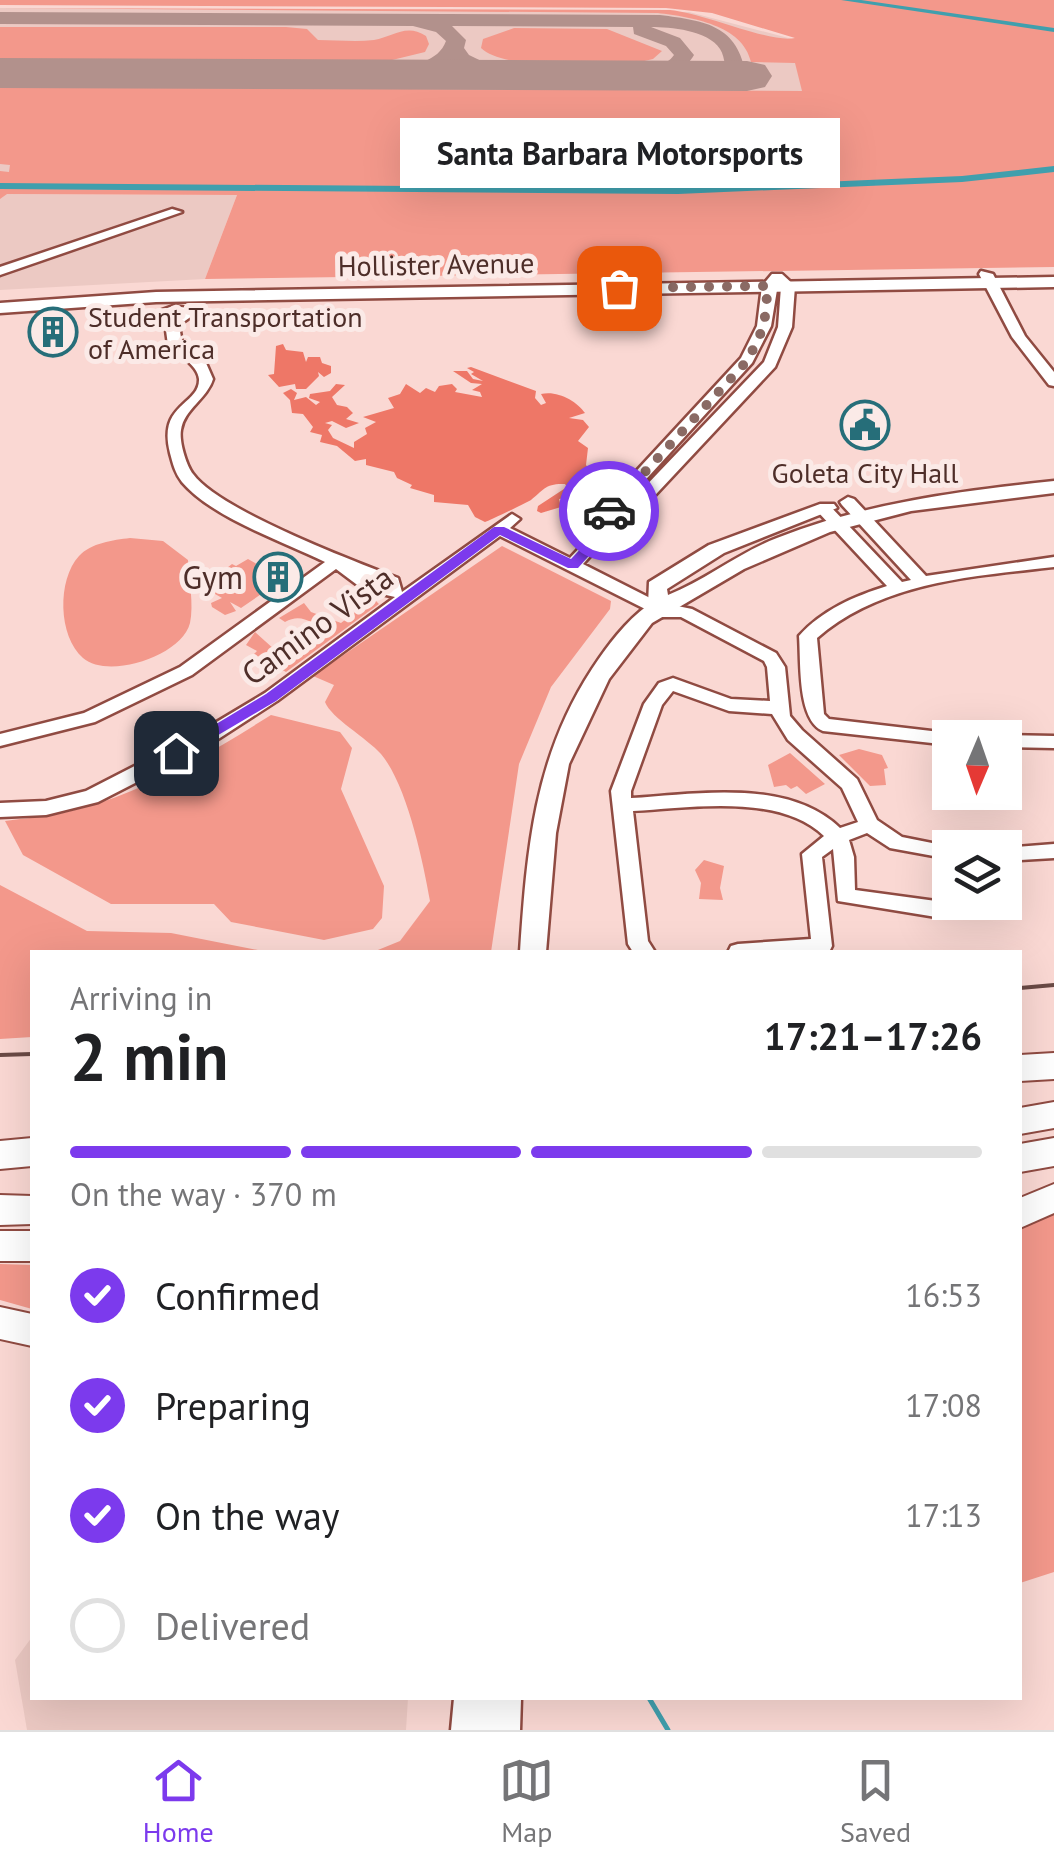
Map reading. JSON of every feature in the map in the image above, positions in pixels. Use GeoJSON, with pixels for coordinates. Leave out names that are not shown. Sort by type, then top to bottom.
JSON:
{"type":"FeatureCollection","features":[{"type":"Feature","properties":{"kind":"highway"},"geometry":{"type":"LineString","coordinates":[[1022,1068],[1054,1066]]}},
{"type":"Feature","properties":{"kind":"highway"},"geometry":{"type":"LineString","coordinates":[[1022,1121],[1054,1115]]}},
{"type":"Feature","properties":{"kind":"highway"},"geometry":{"type":"LineString","coordinates":[[0,1155],[30,1152]]}},
{"type":"Feature","properties":{"kind":"highway"},"geometry":{"type":"LineString","coordinates":[[1022,1158],[1054,1152]]}},
{"type":"Feature","properties":{"kind":"highway"},"geometry":{"type":"LineString","coordinates":[[1022,1212],[1054,1198]]}},
{"type":"Feature","properties":{"kind":"highway"},"geometry":{"type":"LineString","coordinates":[[0,1210],[30,1210]]}},
{"type":"Feature","properties":{"kind":"highway"},"geometry":{"type":"LineString","coordinates":[[0,1246],[30,1246]]}},
{"type":"Feature","properties":{"kind":"highway"},"geometry":{"type":"LineString","coordinates":[[0,1323],[30,1330]]}},
{"type":"Feature","properties":{"kind":"main road","name":"Hollister Avenue"},"geometry":{"type":"LineString","coordinates":[[989,279],[1054,272]]}},
{"type":"Feature","properties":{"kind":"main road","name":"Hollister Avenue"},"geometry":{"type":"LineString","coordinates":[[0,308],[156,296],[989,279],[1054,282]]}},
{"type":"Feature","properties":{"kind":"main road","name":"Hollister Avenue"},"geometry":{"type":"LineString","coordinates":[[0,299],[158,287],[778,283]]}},
{"type":"Feature","properties":{"kind":"main road"},"geometry":{"type":"LineString","coordinates":[[533,950],[550,802],[566,739],[582,701],[614,656],[658,607],[681,600],[732,566],[830,515],[905,490],[1054,475]]}},
{"type":"Feature","properties":{"kind":"main road"},"geometry":{"type":"LineString","coordinates":[[853,508],[1054,487]]}},
{"type":"Feature","properties":{"kind":"main road"},"geometry":{"type":"LineString","coordinates":[[470,1730],[472,1700]]}},
{"type":"Feature","properties":{"kind":"main road"},"geometry":{"type":"LineString","coordinates":[[501,1730],[503,1700]]}},
{"type":"Feature","properties":{"kind":"street"},"geometry":{"type":"LineString","coordinates":[[4,264],[176,212]]}},
{"type":"Feature","properties":{"kind":"street"},"geometry":{"type":"LineString","coordinates":[[989,279],[1018,338],[1054,382]]}},
{"type":"Feature","properties":{"kind":"street"},"geometry":{"type":"LineString","coordinates":[[607,528],[610,509],[748,360],[778,283]]}},
{"type":"Feature","properties":{"kind":"street"},"geometry":{"type":"LineString","coordinates":[[778,283],[786,329],[775,355],[759,377],[624,519],[607,528],[573,565],[774,671],[780,708],[788,727],[850,784],[870,825],[897,843],[932,849]]}},
{"type":"Feature","properties":{"kind":"street"},"geometry":{"type":"LineString","coordinates":[[172,322],[176,346],[201,366],[206,378],[203,389],[174,426],[172,440],[182,470],[198,490],[217,503],[338,561],[360,581],[400,595]]}},
{"type":"Feature","properties":{"kind":"street"},"geometry":{"type":"LineString","coordinates":[[682,430],[700,436]]}},
{"type":"Feature","properties":{"kind":"street"},"geometry":{"type":"LineString","coordinates":[[853,508],[921,581]]}},
{"type":"Feature","properties":{"kind":"street"},"geometry":{"type":"LineString","coordinates":[[830,515],[900,588]]}},
{"type":"Feature","properties":{"kind":"street","name":"Camino Vista"},"geometry":{"type":"LineString","coordinates":[[2,810],[46,808],[91,797],[237,720],[400,595],[506,524],[573,565]]}},
{"type":"Feature","properties":{"kind":"street"},"geometry":{"type":"LineString","coordinates":[[0,740],[89,718],[186,671],[338,561]]}},
{"type":"Feature","properties":{"kind":"street"},"geometry":{"type":"LineString","coordinates":[[932,737],[831,728],[815,715],[808,636],[831,618],[921,581],[1054,562]]}},
{"type":"Feature","properties":{"kind":"street"},"geometry":{"type":"LineString","coordinates":[[642,950],[638,944],[622,786],[653,704],[670,685],[683,686],[728,705],[780,708]]}},
{"type":"Feature","properties":{"kind":"street"},"geometry":{"type":"LineString","coordinates":[[1022,741],[1054,742]]}},
{"type":"Feature","properties":{"kind":"street"},"geometry":{"type":"LineString","coordinates":[[622,805],[774,803],[815,818],[838,836],[846,862],[845,903],[932,909]]}},
{"type":"Feature","properties":{"kind":"street"},"geometry":{"type":"LineString","coordinates":[[766,950],[822,946],[812,854],[838,836],[870,825]]}},
{"type":"Feature","properties":{"kind":"street"},"geometry":{"type":"LineString","coordinates":[[1022,853],[1054,851]]}},
{"type":"Feature","properties":{"kind":"shaded area"},"geometry":{"type":"Polygon","coordinates":[[[0,0],[1054,0],[1054,267],[205,279],[237,195],[7,194],[0,199],[0,171],[9,172],[10,165],[0,164],[0,87],[802,91],[795,63],[751,62],[746,49],[727,31],[658,13],[0,8],[670,10],[771,37],[795,38],[712,13],[666,8],[0,5],[0,0]]]}},
{"type":"Feature","properties":{"kind":"shaded area"},"geometry":{"type":"Polygon","coordinates":[[[0,8],[689,12],[796,40],[813,103],[17,98],[8,194],[237,195],[205,279],[0,290],[0,8]]]}},
{"type":"Feature","properties":{"kind":"shaded area"},"geometry":{"type":"Polygon","coordinates":[[[0,27],[286,27],[307,29],[318,40],[353,41],[412,31],[426,36],[429,44],[425,52],[388,61],[0,59],[0,27]]]}},
{"type":"Feature","properties":{"kind":"shaded area"},"geometry":{"type":"Polygon","coordinates":[[[514,28],[607,29],[662,51],[653,59],[640,62],[556,64],[511,60],[481,48],[483,39],[514,28]]]}},
{"type":"Feature","properties":{"kind":"shaded area"},"geometry":{"type":"Polygon","coordinates":[[[283,344],[286,350],[303,352],[306,362],[308,357],[320,357],[322,363],[331,366],[331,373],[324,377],[318,372],[319,376],[306,389],[296,389],[295,384],[279,387],[268,375],[274,374],[276,346],[283,344]]]}},
{"type":"Feature","properties":{"kind":"shaded area"},"geometry":{"type":"Polygon","coordinates":[[[467,368],[536,391],[535,398],[541,405],[546,403],[541,394],[554,394],[572,401],[585,413],[569,418],[583,420],[589,427],[578,441],[588,448],[586,465],[591,472],[584,484],[587,488],[577,496],[559,499],[561,507],[541,513],[538,506],[567,487],[549,486],[531,500],[485,522],[475,517],[468,505],[434,502],[434,495],[410,488],[412,485],[397,478],[394,472],[366,465],[366,459],[355,461],[337,446],[320,442],[322,435],[310,432],[313,427],[303,414],[292,413],[290,400],[283,393],[291,389],[297,393],[294,400],[306,397],[316,405],[320,402],[309,398],[310,394],[330,391],[336,384],[345,385],[332,397],[337,405],[353,413],[346,419],[359,423],[346,428],[332,421],[325,423],[332,425],[328,430],[333,438],[354,448],[354,442],[367,434],[365,428],[376,422],[363,417],[394,408],[388,398],[400,394],[406,384],[420,393],[426,388],[435,392],[439,386],[452,384],[455,392],[482,397],[472,390],[482,384],[471,383],[453,371],[467,371],[473,379],[483,381],[471,374],[474,372],[467,368]]]}},
{"type":"Feature","properties":{"kind":"shaded area"},"geometry":{"type":"Polygon","coordinates":[[[130,538],[163,541],[188,560],[190,623],[173,645],[143,661],[94,664],[83,658],[69,636],[63,608],[67,579],[79,556],[90,548],[130,538]]]}},
{"type":"Feature","properties":{"kind":"shaded area"},"geometry":{"type":"Polygon","coordinates":[[[502,546],[611,601],[610,609],[551,687],[519,764],[491,950],[378,950],[400,941],[430,901],[423,866],[413,824],[390,768],[375,748],[329,708],[325,702],[334,685],[313,676],[502,546]]]}},
{"type":"Feature","properties":{"kind":"shaded area"},"geometry":{"type":"Polygon","coordinates":[[[248,559],[283,579],[241,608],[230,602],[236,611],[225,615],[211,603],[222,598],[203,587],[232,564],[236,566],[248,559]]]}},
{"type":"Feature","properties":{"kind":"shaded area"},"geometry":{"type":"Polygon","coordinates":[[[373,598],[379,604],[286,672],[246,645],[255,632],[275,650],[304,651],[328,632],[306,620],[285,622],[279,618],[304,603],[311,612],[341,623],[373,598]]]}},
{"type":"Feature","properties":{"kind":"shaded area"},"geometry":{"type":"Polygon","coordinates":[[[271,715],[340,732],[352,748],[341,789],[384,886],[382,918],[373,929],[324,940],[231,922],[214,904],[111,904],[23,855],[5,821],[59,814],[121,795],[198,758],[271,715]]]}},
{"type":"Feature","properties":{"kind":"shaded area"},"geometry":{"type":"Polygon","coordinates":[[[859,749],[882,755],[888,768],[884,769],[886,785],[870,786],[839,755],[859,749]]]}},
{"type":"Feature","properties":{"kind":"shaded area"},"geometry":{"type":"Polygon","coordinates":[[[790,753],[825,784],[806,794],[797,786],[774,787],[768,765],[790,753]]]}},
{"type":"Feature","properties":{"kind":"shaded area"},"geometry":{"type":"Polygon","coordinates":[[[704,860],[724,866],[720,888],[723,900],[699,899],[701,883],[695,870],[704,860]]]}},
{"type":"Feature","properties":{"kind":"shaded area"},"geometry":{"type":"Polygon","coordinates":[[[0,885],[87,931],[171,933],[258,950],[30,950],[30,1037],[0,1039],[0,885]]]}},
{"type":"Feature","properties":{"kind":"shaded area"},"geometry":{"type":"Polygon","coordinates":[[[1054,1207],[1054,1572],[1022,1582],[1022,1224],[1054,1207]]]}},
{"type":"Feature","properties":{"kind":"shaded area"},"geometry":{"type":"Polygon","coordinates":[[[0,1264],[30,1265],[30,1308],[0,1300],[0,1264]]]}},
{"type":"Feature","properties":{"kind":"shaded area"},"geometry":{"type":"Polygon","coordinates":[[[30,1640],[30,1700],[408,1700],[406,1730],[27,1730],[15,1660],[30,1640]]]}},
{"type":"Feature","properties":{"kind":"building","name":"Student Transportation of America"},"geometry":{"type":"Polygon","coordinates":[[[49,320],[65,320],[54,348],[40,348],[38,344],[49,320]]]}},
{"type":"Feature","properties":{"kind":"waterway"},"geometry":{"type":"LineString","coordinates":[[845,0],[1054,30]]}},
{"type":"Feature","properties":{"kind":"waterway"},"geometry":{"type":"LineString","coordinates":[[0,186],[678,191],[962,179],[1054,169]]}},
{"type":"Feature","properties":{"kind":"waterway"},"geometry":{"type":"LineString","coordinates":[[650,1700],[668,1730]]}},
{"type":"Feature","properties":{"kind":"taxiway"},"geometry":{"type":"LineString","coordinates":[[0,18],[660,21],[696,28],[722,39],[732,52],[736,76]]}},
{"type":"Feature","properties":{"kind":"taxiway"},"geometry":{"type":"LineString","coordinates":[[410,75],[445,59],[456,40],[443,28],[418,21]]}},
{"type":"Feature","properties":{"kind":"taxiway"},"geometry":{"type":"LineString","coordinates":[[641,30],[673,42],[684,55],[678,65],[652,76]]}},
{"type":"Feature","properties":{"kind":"taxiway"},"geometry":{"type":"LineString","coordinates":[[455,49],[461,59],[495,75]]}},
{"type":"Feature","properties":{"kind":"runway"},"geometry":{"type":"LineString","coordinates":[[0,73],[747,76]]}},
{"type":"Feature","properties":{"kind":"railway"},"geometry":{"type":"LineString","coordinates":[[1022,988],[1054,985]]}},
{"type":"Feature","properties":{"kind":"railway"},"geometry":{"type":"LineString","coordinates":[[0,1055],[30,1054]]}},
{"type":"Feature","properties":{"kind":"way so far"},"geometry":{"type":"LineString","coordinates":[[609,511],[748,360],[764,326],[768,300],[768,286],[619,288]]}},
{"type":"Feature","properties":{"kind":"place","name":"Santa Barbara Motorsports"},"geometry":{"type":"Point","coordinates":[619,288]}},
{"type":"Feature","properties":{"kind":"place","name":"Student Transportation of America"},"geometry":{"type":"Point","coordinates":[53,332]}},
{"type":"Feature","properties":{"kind":"place","name":"Goleta City Hall"},"geometry":{"type":"Point","coordinates":[865,425]}},
{"type":"Feature","properties":{"kind":"place","name":"Gym"},"geometry":{"type":"Point","coordinates":[278,577]}},
{"type":"Feature","properties":{"kind":"route"},"geometry":{"type":"LineString","coordinates":[[176,753],[271,697],[499,530],[573,565],[607,528],[609,511]]}}]}
